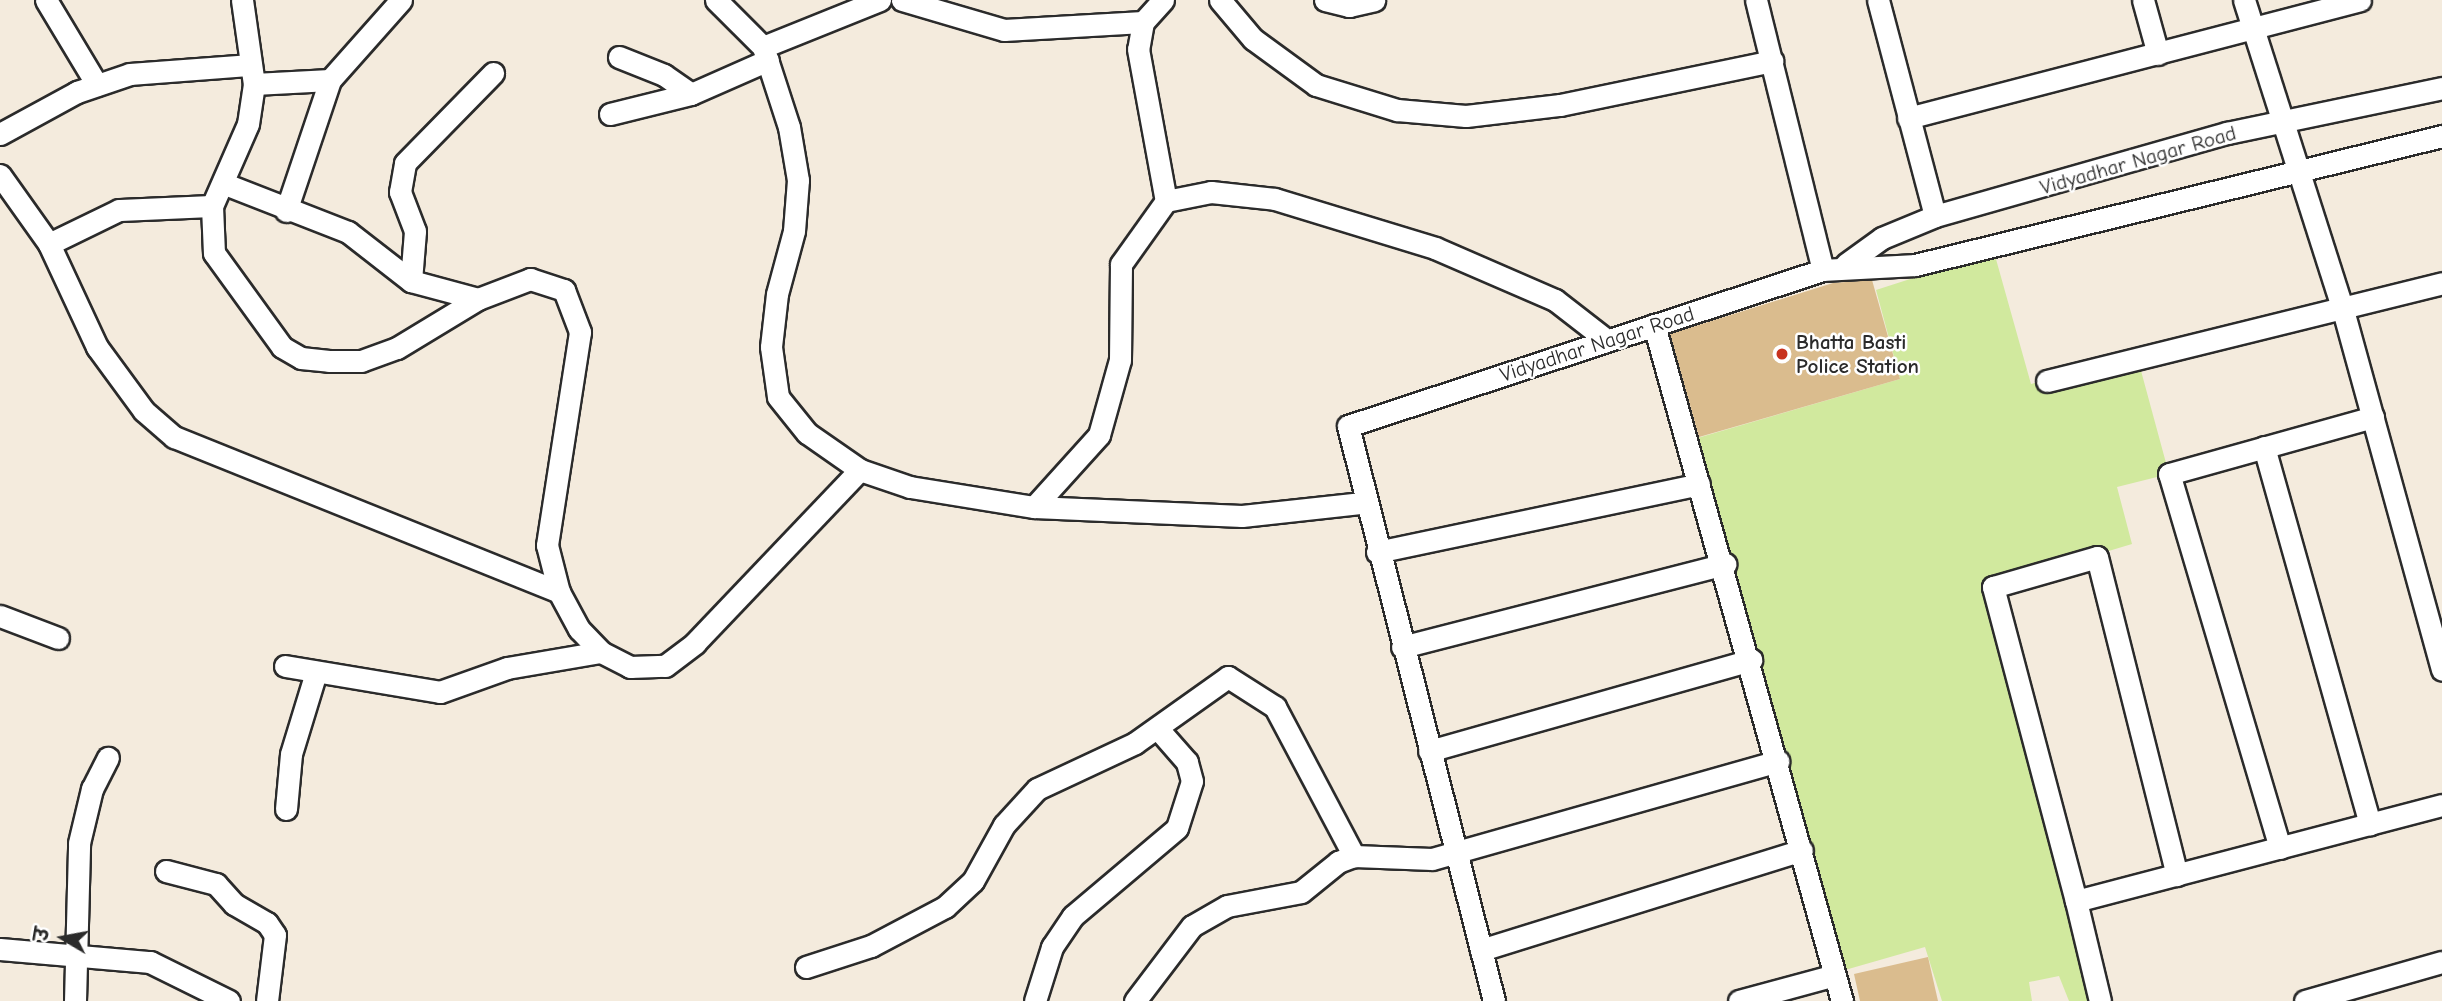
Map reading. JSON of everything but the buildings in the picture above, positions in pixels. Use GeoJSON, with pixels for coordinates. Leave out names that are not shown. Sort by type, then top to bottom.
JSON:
{"type":"FeatureCollection","features":[{"type":"Feature","properties":{"kind":"street"},"geometry":{"type":"LineString","coordinates":[[46,0],[97,85]]}},
{"type":"Feature","properties":{"kind":"street"},"geometry":{"type":"LineString","coordinates":[[242,0],[252,75],[248,124],[225,184],[212,206],[209,235],[232,284],[282,347],[301,358],[361,361],[426,334],[478,299],[530,279],[550,281],[575,310],[580,332],[572,404],[547,545],[559,592],[579,629],[601,652],[630,667],[665,666],[695,643],[860,470]]}},
{"type":"Feature","properties":{"kind":"street"},"geometry":{"type":"LineString","coordinates":[[286,211],[330,80],[401,0]]}},
{"type":"Feature","properties":{"kind":"street"},"geometry":{"type":"LineString","coordinates":[[716,0],[765,54],[798,180],[771,347],[778,397],[807,433],[860,470],[910,487],[1034,507],[1242,516],[1362,503],[1494,1001]]}},
{"type":"Feature","properties":{"kind":"street"},"geometry":{"type":"LineString","coordinates":[[610,114],[691,94],[765,54],[880,0]]}},
{"type":"Feature","properties":{"kind":"street"},"geometry":{"type":"LineString","coordinates":[[902,0],[1004,30],[1143,22]]}},
{"type":"Feature","properties":{"kind":"street"},"geometry":{"type":"LineString","coordinates":[[1163,0],[1143,22],[1140,79],[1166,201]]}},
{"type":"Feature","properties":{"kind":"street"},"geometry":{"type":"LineString","coordinates":[[1325,0],[1349,6],[1374,0]]}},
{"type":"Feature","properties":{"kind":"street"},"geometry":{"type":"LineString","coordinates":[[1756,0],[1823,270]]}},
{"type":"Feature","properties":{"kind":"street"},"geometry":{"type":"LineString","coordinates":[[1878,0],[1935,216]]}},
{"type":"Feature","properties":{"kind":"street"},"geometry":{"type":"LineString","coordinates":[[2143,0],[2158,54]]}},
{"type":"Feature","properties":{"kind":"street"},"geometry":{"type":"LineString","coordinates":[[2244,0],[2279,122],[2300,166],[2343,310],[2442,670]]}},
{"type":"Feature","properties":{"kind":"street"},"geometry":{"type":"LineString","coordinates":[[1908,118],[2356,1]]}},
{"type":"Feature","properties":{"kind":"street"},"geometry":{"type":"LineString","coordinates":[[1233,4],[1253,39],[1316,85],[1396,110],[1466,116],[1613,95],[1772,61]]}},
{"type":"Feature","properties":{"kind":"street"},"geometry":{"type":"LineString","coordinates":[[619,57],[664,75],[691,94]]}},
{"type":"Feature","properties":{"kind":"street"},"geometry":{"type":"LineString","coordinates":[[411,281],[415,232],[400,192],[405,163],[493,73]]}},
{"type":"Feature","properties":{"kind":"street"},"geometry":{"type":"LineString","coordinates":[[0,134],[97,85],[130,74],[252,75],[330,80]]}},
{"type":"Feature","properties":{"kind":"street","name":"Vidyadhar Nagar Road"},"geometry":{"type":"LineString","coordinates":[[1846,264],[1882,237],[1935,216],[2279,122],[2442,88]]}},
{"type":"Feature","properties":{"kind":"street","name":"Vidyadhar Nagar Road"},"geometry":{"type":"LineString","coordinates":[[1362,503],[1348,426],[1604,338],[1846,264],[1915,265],[2300,166],[2442,136]]}},
{"type":"Feature","properties":{"kind":"street"},"geometry":{"type":"LineString","coordinates":[[0,175],[49,244],[97,347],[144,411],[174,437],[559,592]]}},
{"type":"Feature","properties":{"kind":"street"},"geometry":{"type":"LineString","coordinates":[[225,184],[286,211],[348,232],[411,281],[478,299]]}},
{"type":"Feature","properties":{"kind":"street"},"geometry":{"type":"LineString","coordinates":[[1034,507],[1099,435],[1120,360],[1121,264],[1166,201],[1211,192],[1275,199],[1434,248],[1555,300],[1604,338]]}},
{"type":"Feature","properties":{"kind":"street"},"geometry":{"type":"LineString","coordinates":[[49,244],[119,210],[212,206]]}},
{"type":"Feature","properties":{"kind":"street"},"geometry":{"type":"LineString","coordinates":[[2047,381],[2343,310],[2442,283]]}},
{"type":"Feature","properties":{"kind":"street"},"geometry":{"type":"LineString","coordinates":[[1654,324],[1699,484],[1726,564],[1842,1001]]}},
{"type":"Feature","properties":{"kind":"street"},"geometry":{"type":"LineString","coordinates":[[2280,848],[2169,474],[2373,417]]}},
{"type":"Feature","properties":{"kind":"street"},"geometry":{"type":"LineString","coordinates":[[2264,447],[2370,824]]}},
{"type":"Feature","properties":{"kind":"street"},"geometry":{"type":"LineString","coordinates":[[1377,552],[1699,484]]}},
{"type":"Feature","properties":{"kind":"street"},"geometry":{"type":"LineString","coordinates":[[2100,1001],[1993,587],[2097,557],[2178,874]]}},
{"type":"Feature","properties":{"kind":"street"},"geometry":{"type":"LineString","coordinates":[[1402,647],[1726,564]]}},
{"type":"Feature","properties":{"kind":"street"},"geometry":{"type":"LineString","coordinates":[[0,616],[58,638]]}},
{"type":"Feature","properties":{"kind":"street"},"geometry":{"type":"LineString","coordinates":[[285,666],[440,692],[507,668],[601,652]]}},
{"type":"Feature","properties":{"kind":"street"},"geometry":{"type":"LineString","coordinates":[[1429,751],[1751,660]]}},
{"type":"Feature","properties":{"kind":"street"},"geometry":{"type":"LineString","coordinates":[[286,809],[291,754],[316,672]]}},
{"type":"Feature","properties":{"kind":"street"},"geometry":{"type":"LineString","coordinates":[[806,967],[871,946],[945,907],[972,881],[1004,825],[1037,789],[1158,729],[1213,682],[1228,677],[1261,692],[1291,732],[1354,856]]}},
{"type":"Feature","properties":{"kind":"street"},"geometry":{"type":"LineString","coordinates":[[1035,1001],[1052,947],[1073,916],[1177,828],[1192,781],[1187,762],[1158,729]]}},
{"type":"Feature","properties":{"kind":"street"},"geometry":{"type":"LineString","coordinates":[[75,1001],[74,951],[83,815],[108,758]]}},
{"type":"Feature","properties":{"kind":"street"},"geometry":{"type":"LineString","coordinates":[[1135,1001],[1192,926],[1227,906],[1301,892],[1354,856],[1424,859],[1778,761]]}},
{"type":"Feature","properties":{"kind":"street"},"geometry":{"type":"LineString","coordinates":[[2076,901],[2442,805]]}},
{"type":"Feature","properties":{"kind":"street"},"geometry":{"type":"LineString","coordinates":[[1481,950],[1802,850]]}},
{"type":"Feature","properties":{"kind":"street"},"geometry":{"type":"LineString","coordinates":[[166,871],[216,884],[234,904],[267,923],[275,935],[267,1001]]}},
{"type":"Feature","properties":{"kind":"street"},"geometry":{"type":"LineString","coordinates":[[0,949],[74,951],[150,962],[229,1001]]}},
{"type":"Feature","properties":{"kind":"street"},"geometry":{"type":"LineString","coordinates":[[2305,1001],[2379,991],[2442,962]]}},
{"type":"Feature","properties":{"kind":"street"},"geometry":{"type":"LineString","coordinates":[[1739,1001],[1835,975]]}},
{"type":"Feature","properties":{"kind":"green space"},"geometry":{"type":"Polygon","coordinates":[[[1994,252],[2031,384],[2137,356],[2169,474],[2117,487],[2132,544],[1989,587],[2096,1001],[2069,1001],[2059,976],[2029,982],[2032,1001],[1942,1001],[1925,947],[1845,970],[1694,439],[1900,379],[1876,290],[1994,252]]]}},
{"type":"Feature","properties":{"kind":"place","name":"Bhatta Basti Police Station"},"geometry":{"type":"Point","coordinates":[1782,354]}}]}
